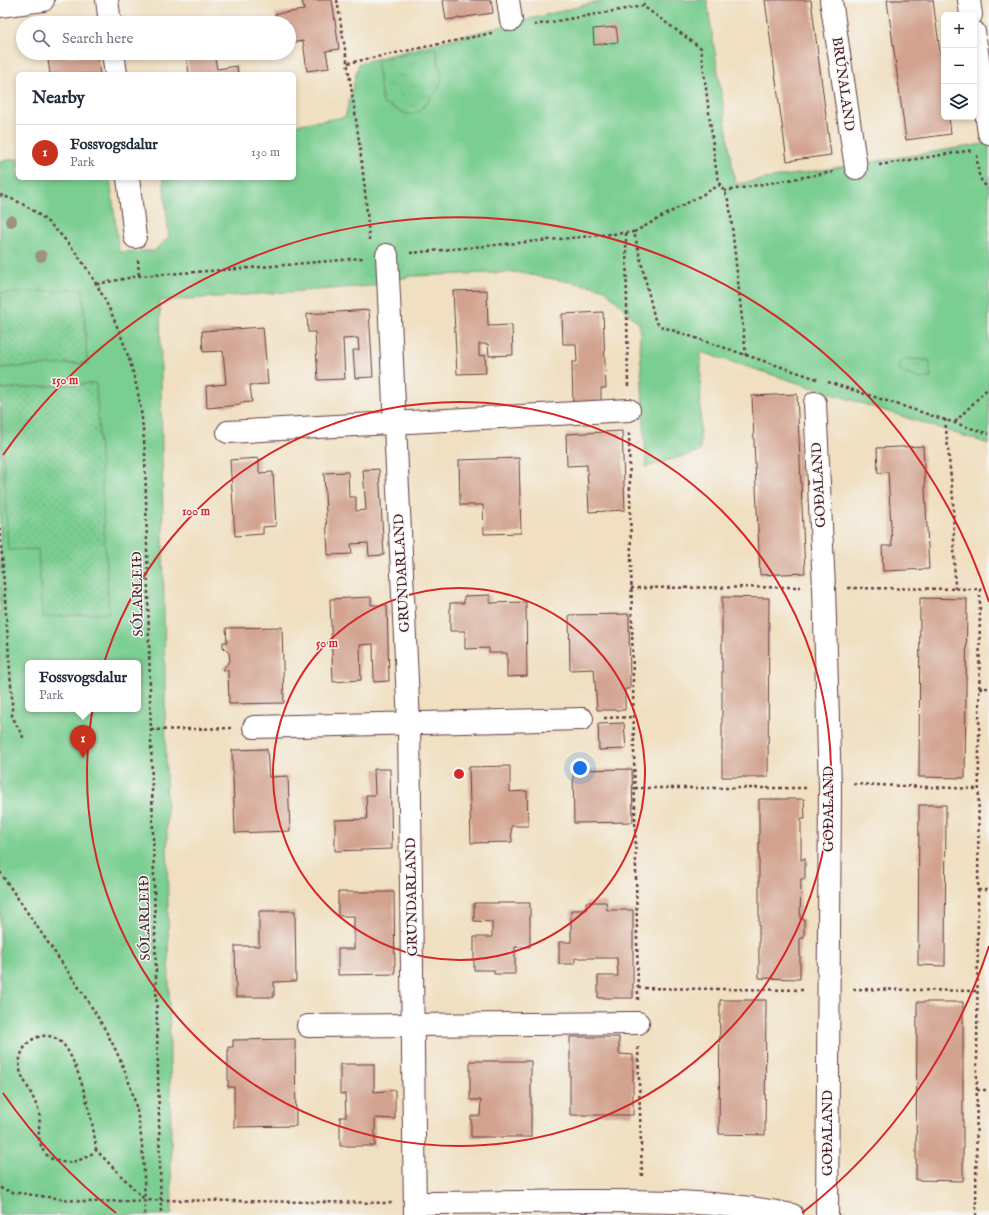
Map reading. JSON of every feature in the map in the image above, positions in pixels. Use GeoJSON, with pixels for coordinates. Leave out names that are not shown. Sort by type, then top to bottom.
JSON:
{"type":"FeatureCollection","features":[{"type":"Feature","properties":{"kind":"street"},"geometry":{"type":"LineString","coordinates":[[0,6],[43,0]]}},
{"type":"Feature","properties":{"kind":"street"},"geometry":{"type":"LineString","coordinates":[[107,0],[109,16]]}},
{"type":"Feature","properties":{"kind":"street","name":"BRÚNALAND"},"geometry":{"type":"LineString","coordinates":[[831,0],[856,168]]}},
{"type":"Feature","properties":{"kind":"street"},"geometry":{"type":"LineString","coordinates":[[969,0],[971,12]]}},
{"type":"Feature","properties":{"kind":"street"},"geometry":{"type":"LineString","coordinates":[[976,48],[989,133]]}},
{"type":"Feature","properties":{"kind":"street"},"geometry":{"type":"LineString","coordinates":[[114,60],[116,72]]}},
{"type":"Feature","properties":{"kind":"street"},"geometry":{"type":"LineString","coordinates":[[128,180],[135,237]]}},
{"type":"Feature","properties":{"kind":"street","name":"GRUNDARLAND"},"geometry":{"type":"LineString","coordinates":[[378,256],[395,423],[409,723],[414,1024],[415,1209]]}},
{"type":"Feature","properties":{"kind":"street","name":"GOÐALAND"},"geometry":{"type":"LineString","coordinates":[[815,403],[824,587],[830,786],[827,1215]]}},
{"type":"Feature","properties":{"kind":"street"},"geometry":{"type":"LineString","coordinates":[[228,432],[629,410]]}},
{"type":"Feature","properties":{"kind":"street"},"geometry":{"type":"LineString","coordinates":[[254,727],[582,719]]}},
{"type":"Feature","properties":{"kind":"street"},"geometry":{"type":"LineString","coordinates":[[308,1026],[638,1022]]}},
{"type":"Feature","properties":{"kind":"street"},"geometry":{"type":"LineString","coordinates":[[415,1209],[642,1201],[712,1205],[772,1211],[792,1215]]}},
{"type":"Feature","properties":{"kind":"path"},"geometry":{"type":"LineString","coordinates":[[337,0],[355,104],[366,185],[378,256]]}},
{"type":"Feature","properties":{"kind":"path"},"geometry":{"type":"LineString","coordinates":[[643,6],[645,0]]}},
{"type":"Feature","properties":{"kind":"path"},"geometry":{"type":"LineString","coordinates":[[348,63],[511,20],[643,6],[701,48],[720,185],[727,196],[730,208],[746,356]]}},
{"type":"Feature","properties":{"kind":"path"},"geometry":{"type":"LineString","coordinates":[[977,154],[980,180],[982,184],[989,188]]}},
{"type":"Feature","properties":{"kind":"path"},"geometry":{"type":"LineString","coordinates":[[97,284],[139,276],[250,268],[634,232],[720,185]]}},
{"type":"Feature","properties":{"kind":"path","name":"SÓLARLEIÐ"},"geometry":{"type":"LineString","coordinates":[[0,195],[25,207],[46,220],[70,246],[97,284],[118,326],[137,388],[145,452],[162,1215]]}},
{"type":"Feature","properties":{"kind":"path"},"geometry":{"type":"LineString","coordinates":[[634,232],[655,320],[660,326],[746,356],[989,434]]}},
{"type":"Feature","properties":{"kind":"path"},"geometry":{"type":"LineString","coordinates":[[626,233],[638,1022],[642,1180]]}},
{"type":"Feature","properties":{"kind":"path"},"geometry":{"type":"LineString","coordinates":[[954,423],[989,387]]}},
{"type":"Feature","properties":{"kind":"path"},"geometry":{"type":"LineString","coordinates":[[945,419],[953,498],[955,589]]}},
{"type":"Feature","properties":{"kind":"path"},"geometry":{"type":"LineString","coordinates":[[0,528],[12,716],[24,739]]}},
{"type":"Feature","properties":{"kind":"path"},"geometry":{"type":"LineString","coordinates":[[631,588],[804,587]]}},
{"type":"Feature","properties":{"kind":"path"},"geometry":{"type":"LineString","coordinates":[[862,589],[980,589],[976,1215]]}},
{"type":"Feature","properties":{"kind":"path"},"geometry":{"type":"LineString","coordinates":[[979,688],[989,688]]}},
{"type":"Feature","properties":{"kind":"path"},"geometry":{"type":"LineString","coordinates":[[582,719],[634,717]]}},
{"type":"Feature","properties":{"kind":"path"},"geometry":{"type":"LineString","coordinates":[[151,730],[254,727]]}},
{"type":"Feature","properties":{"kind":"path"},"geometry":{"type":"LineString","coordinates":[[852,784],[978,789]]}},
{"type":"Feature","properties":{"kind":"path"},"geometry":{"type":"LineString","coordinates":[[635,788],[811,788]]}},
{"type":"Feature","properties":{"kind":"path"},"geometry":{"type":"LineString","coordinates":[[0,872],[90,1003],[115,1048],[133,1096],[138,1121],[144,1172],[145,1215]]}},
{"type":"Feature","properties":{"kind":"path"},"geometry":{"type":"LineString","coordinates":[[978,890],[989,890]]}},
{"type":"Feature","properties":{"kind":"path"},"geometry":{"type":"LineString","coordinates":[[638,988],[810,990]]}},
{"type":"Feature","properties":{"kind":"path"},"geometry":{"type":"LineString","coordinates":[[850,989],[977,991]]}},
{"type":"Feature","properties":{"kind":"path"},"geometry":{"type":"LineString","coordinates":[[96,1150],[84,1160],[68,1163],[59,1161],[43,1150],[39,1136],[41,1125],[39,1111],[19,1069],[18,1060],[21,1051],[26,1044],[34,1038],[42,1036],[51,1037],[60,1041],[66,1047],[90,1111],[96,1132],[96,1150],[145,1200]]}},
{"type":"Feature","properties":{"kind":"path"},"geometry":{"type":"LineString","coordinates":[[977,1090],[989,1090]]}},
{"type":"Feature","properties":{"kind":"path"},"geometry":{"type":"LineString","coordinates":[[0,1188],[12,1192],[84,1202],[161,1200],[415,1209]]}},
{"type":"Feature","properties":{"kind":"green space"},"geometry":{"type":"Polygon","coordinates":[[[604,0],[707,0],[735,184],[989,143],[989,444],[701,352],[700,451],[646,467],[639,324],[603,288],[515,272],[411,276],[372,286],[160,301],[172,1215],[0,1215],[0,161],[16,159],[16,180],[110,180],[119,252],[154,251],[169,237],[163,180],[296,180],[296,125],[345,117],[359,63],[604,0]]]}},
{"type":"Feature","properties":{"kind":"green space"},"geometry":{"type":"Polygon","coordinates":[[[436,48],[442,80],[438,89],[421,110],[410,115],[383,104],[376,61],[436,48]]]}},
{"type":"Feature","properties":{"kind":"green space"},"geometry":{"type":"Polygon","coordinates":[[[83,289],[87,363],[0,368],[0,293],[83,289]]]}},
{"type":"Feature","properties":{"kind":"green space"},"geometry":{"type":"Polygon","coordinates":[[[908,359],[929,360],[931,378],[920,379],[900,371],[900,363],[908,359]]]}},
{"type":"Feature","properties":{"kind":"green space"},"geometry":{"type":"Polygon","coordinates":[[[96,383],[109,613],[42,617],[38,549],[8,550],[0,389],[96,383]]]}},
{"type":"Feature","properties":{"kind":"building"},"geometry":{"type":"Polygon","coordinates":[[[302,0],[332,0],[339,49],[326,51],[329,68],[307,71],[303,41],[296,42],[296,16],[275,16],[275,14],[304,10],[302,0]]]}},
{"type":"Feature","properties":{"kind":"building"},"geometry":{"type":"Polygon","coordinates":[[[443,0],[491,0],[493,13],[446,20],[443,0]]]}},
{"type":"Feature","properties":{"kind":"building"},"geometry":{"type":"Polygon","coordinates":[[[765,0],[811,0],[831,155],[787,161],[765,0]]]}},
{"type":"Feature","properties":{"kind":"building"},"geometry":{"type":"Polygon","coordinates":[[[887,0],[933,0],[941,60],[941,120],[949,120],[951,134],[906,140],[887,0]]]}},
{"type":"Feature","properties":{"kind":"building"},"geometry":{"type":"Polygon","coordinates":[[[616,27],[618,42],[594,45],[593,29],[616,27]]]}},
{"type":"Feature","properties":{"kind":"building"},"geometry":{"type":"Polygon","coordinates":[[[48,60],[98,60],[100,72],[50,72],[48,60]]]}},
{"type":"Feature","properties":{"kind":"building"},"geometry":{"type":"Polygon","coordinates":[[[187,60],[215,60],[217,69],[237,66],[238,72],[189,72],[187,60]]]}},
{"type":"Feature","properties":{"kind":"building"},"geometry":{"type":"Polygon","coordinates":[[[487,290],[488,326],[512,325],[513,355],[489,356],[488,344],[479,344],[479,356],[485,355],[486,373],[457,374],[453,291],[487,290]]]}},
{"type":"Feature","properties":{"kind":"building"},"geometry":{"type":"Polygon","coordinates":[[[369,310],[373,377],[355,378],[353,350],[359,350],[358,338],[343,339],[345,379],[318,380],[315,332],[308,332],[307,314],[369,310]]]}},
{"type":"Feature","properties":{"kind":"building"},"geometry":{"type":"Polygon","coordinates":[[[603,312],[606,388],[601,388],[601,404],[573,406],[572,362],[577,362],[576,344],[563,344],[562,314],[603,312]]]}},
{"type":"Feature","properties":{"kind":"building"},"geometry":{"type":"Polygon","coordinates":[[[263,327],[268,384],[250,385],[252,402],[240,403],[240,405],[207,408],[206,386],[226,384],[223,351],[203,352],[202,331],[263,327]]]}},
{"type":"Feature","properties":{"kind":"building"},"geometry":{"type":"Polygon","coordinates":[[[797,394],[805,573],[760,575],[752,396],[797,394]]]}},
{"type":"Feature","properties":{"kind":"building"},"geometry":{"type":"Polygon","coordinates":[[[622,431],[625,510],[589,512],[587,465],[567,466],[566,434],[622,431]]]}},
{"type":"Feature","properties":{"kind":"building"},"geometry":{"type":"Polygon","coordinates":[[[923,446],[929,569],[883,571],[882,546],[892,546],[888,472],[878,473],[877,448],[923,446]]]}},
{"type":"Feature","properties":{"kind":"building"},"geometry":{"type":"Polygon","coordinates":[[[259,458],[259,473],[273,472],[276,526],[263,527],[263,534],[235,536],[230,460],[259,458]]]}},
{"type":"Feature","properties":{"kind":"building"},"geometry":{"type":"Polygon","coordinates":[[[519,458],[521,533],[484,534],[483,505],[460,505],[459,460],[519,458]]]}},
{"type":"Feature","properties":{"kind":"building"},"geometry":{"type":"Polygon","coordinates":[[[379,469],[384,555],[369,556],[368,543],[351,544],[352,554],[328,555],[324,473],[348,472],[349,497],[356,497],[356,511],[366,510],[363,470],[379,469]]]}},
{"type":"Feature","properties":{"kind":"building"},"geometry":{"type":"Polygon","coordinates":[[[490,595],[490,603],[526,602],[527,676],[507,677],[507,653],[489,653],[489,648],[465,649],[465,631],[450,631],[450,603],[464,603],[464,596],[490,595]]]}},
{"type":"Feature","properties":{"kind":"building"},"geometry":{"type":"Polygon","coordinates":[[[371,597],[371,605],[387,605],[389,681],[374,682],[373,644],[360,645],[361,680],[333,682],[330,599],[371,597]]]}},
{"type":"Feature","properties":{"kind":"building"},"geometry":{"type":"Polygon","coordinates":[[[722,597],[769,598],[768,777],[722,777],[722,597]]]}},
{"type":"Feature","properties":{"kind":"building"},"geometry":{"type":"Polygon","coordinates":[[[920,598],[967,599],[965,778],[919,777],[920,598]]]}},
{"type":"Feature","properties":{"kind":"building"},"geometry":{"type":"Polygon","coordinates":[[[629,614],[630,689],[625,689],[625,710],[597,710],[594,669],[570,670],[569,615],[629,614]]]}},
{"type":"Feature","properties":{"kind":"building"},"geometry":{"type":"Polygon","coordinates":[[[282,627],[284,703],[229,704],[228,670],[222,670],[230,661],[229,653],[223,647],[223,642],[227,642],[226,628],[282,627]]]}},
{"type":"Feature","properties":{"kind":"building"},"geometry":{"type":"Polygon","coordinates":[[[624,723],[626,749],[599,750],[598,724],[624,723]]]}},
{"type":"Feature","properties":{"kind":"building"},"geometry":{"type":"Polygon","coordinates":[[[267,749],[269,777],[288,776],[290,831],[235,833],[232,750],[267,749]]]}},
{"type":"Feature","properties":{"kind":"building"},"geometry":{"type":"Polygon","coordinates":[[[510,766],[510,792],[527,791],[528,826],[511,826],[512,842],[471,843],[469,767],[510,766]]]}},
{"type":"Feature","properties":{"kind":"building"},"geometry":{"type":"Polygon","coordinates":[[[374,769],[390,769],[392,849],[335,851],[335,820],[367,819],[366,795],[375,795],[374,769]]]}},
{"type":"Feature","properties":{"kind":"building"},"geometry":{"type":"Polygon","coordinates":[[[632,769],[633,822],[574,823],[573,770],[632,769]]]}},
{"type":"Feature","properties":{"kind":"building"},"geometry":{"type":"Polygon","coordinates":[[[759,799],[804,799],[805,819],[801,819],[801,860],[805,858],[805,879],[801,879],[800,919],[804,919],[804,938],[800,938],[800,979],[759,978],[759,799]]]}},
{"type":"Feature","properties":{"kind":"building"},"geometry":{"type":"Polygon","coordinates":[[[919,805],[946,805],[945,966],[918,965],[919,805]]]}},
{"type":"Feature","properties":{"kind":"building"},"geometry":{"type":"Polygon","coordinates":[[[338,892],[394,892],[395,974],[338,975],[338,949],[354,949],[354,916],[338,916],[338,892]]]}},
{"type":"Feature","properties":{"kind":"building"},"geometry":{"type":"Polygon","coordinates":[[[586,902],[606,902],[607,910],[633,910],[633,998],[598,998],[598,976],[618,976],[617,958],[575,958],[575,964],[559,964],[559,942],[571,942],[571,910],[586,910],[586,902]]]}},
{"type":"Feature","properties":{"kind":"building"},"geometry":{"type":"Polygon","coordinates":[[[474,903],[530,903],[530,947],[515,947],[515,974],[494,974],[494,970],[474,970],[474,937],[492,937],[492,922],[474,921],[474,903]]]}},
{"type":"Feature","properties":{"kind":"building"},"geometry":{"type":"Polygon","coordinates":[[[259,911],[295,911],[296,981],[274,982],[274,997],[236,997],[235,946],[259,946],[259,911]]]}},
{"type":"Feature","properties":{"kind":"building"},"geometry":{"type":"Polygon","coordinates":[[[720,1000],[766,1000],[765,1135],[719,1134],[720,1000]]]}},
{"type":"Feature","properties":{"kind":"building"},"geometry":{"type":"Polygon","coordinates":[[[917,1002],[963,1002],[963,1181],[916,1180],[917,1002]]]}},
{"type":"Feature","properties":{"kind":"building"},"geometry":{"type":"Polygon","coordinates":[[[570,1037],[619,1037],[619,1054],[633,1055],[633,1115],[570,1115],[570,1037]]]}},
{"type":"Feature","properties":{"kind":"building"},"geometry":{"type":"Polygon","coordinates":[[[295,1039],[296,1126],[234,1127],[234,1087],[228,1087],[228,1047],[233,1047],[233,1040],[295,1039]]]}},
{"type":"Feature","properties":{"kind":"building"},"geometry":{"type":"Polygon","coordinates":[[[470,1061],[531,1061],[531,1137],[471,1137],[471,1116],[480,1116],[481,1100],[470,1100],[470,1061]]]}},
{"type":"Feature","properties":{"kind":"building"},"geometry":{"type":"Polygon","coordinates":[[[340,1064],[374,1064],[374,1092],[395,1090],[395,1119],[375,1118],[375,1146],[340,1146],[340,1117],[346,1117],[345,1094],[340,1094],[340,1064]]]}},
{"type":"Feature","properties":{"kind":"place","name":"Fossvogsdalur"},"geometry":{"type":"Point","coordinates":[83,758]}}]}
